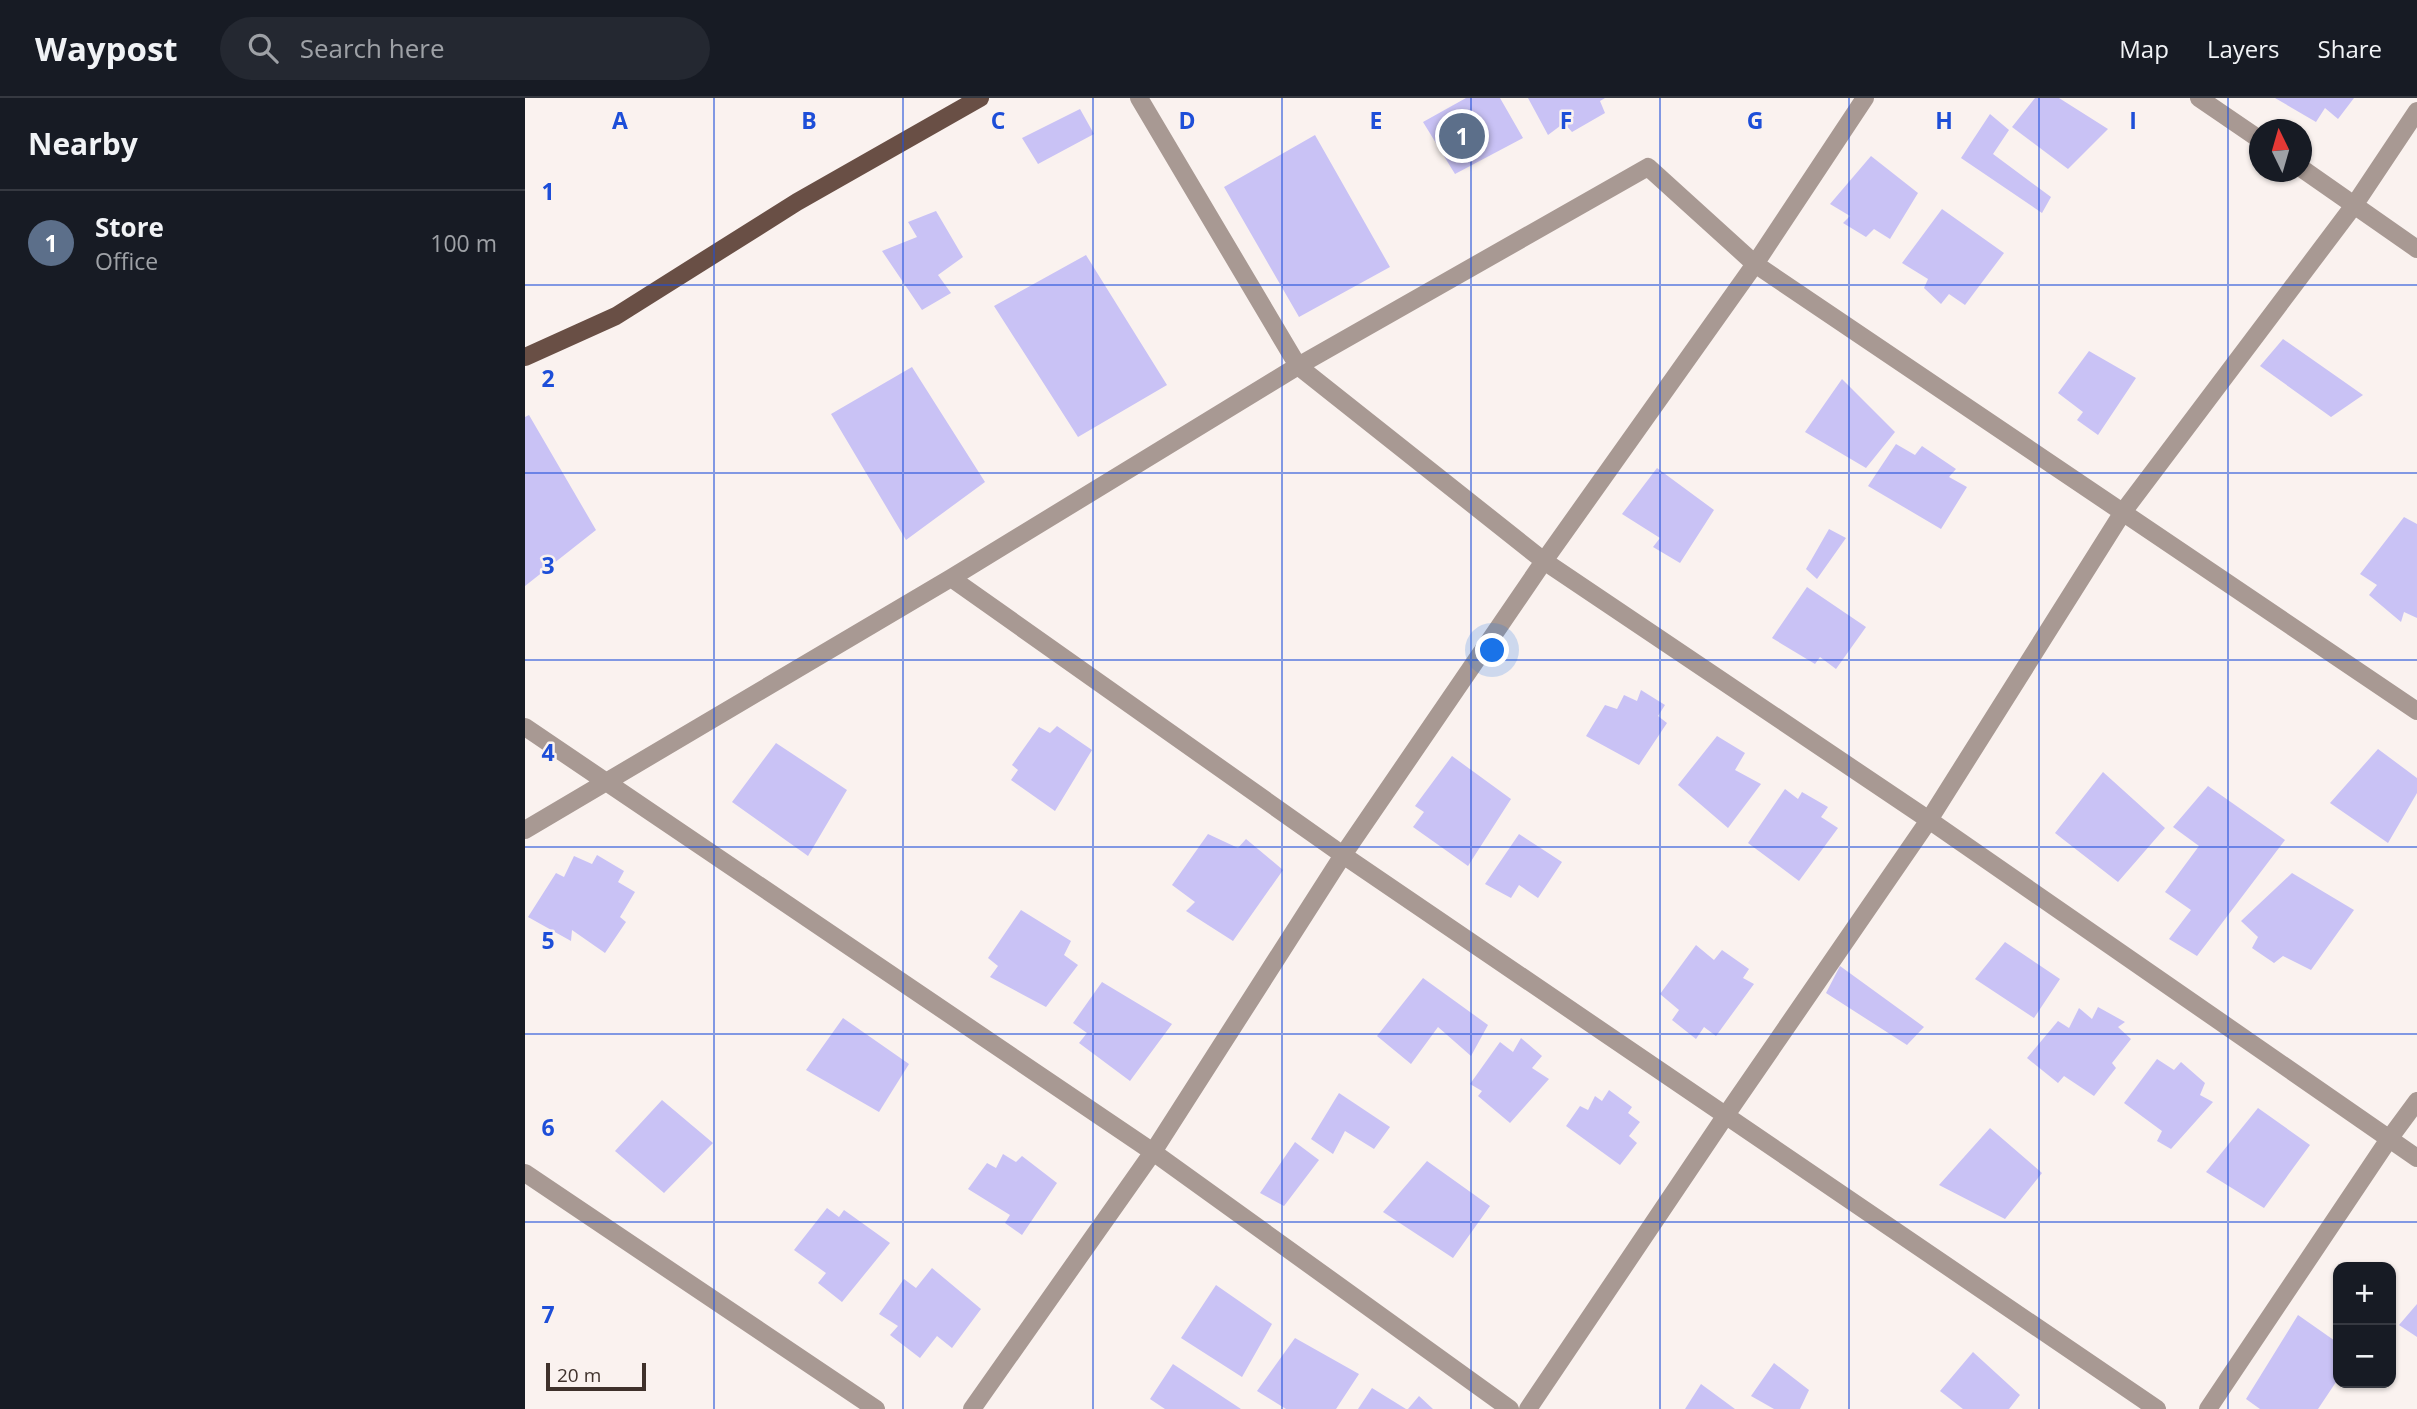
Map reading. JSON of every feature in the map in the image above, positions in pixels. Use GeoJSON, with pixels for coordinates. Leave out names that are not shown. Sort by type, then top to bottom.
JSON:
{"type":"FeatureCollection","features":[{"type":"Feature","properties":{"kind":"main road"},"geometry":{"type":"LineString","coordinates":[[525,357],[616,316],[797,202],[980,98]]}},
{"type":"Feature","properties":{"kind":"street"},"geometry":{"type":"LineString","coordinates":[[1139,98],[1298,366],[1543,561],[1929,820],[2417,1158]]}},
{"type":"Feature","properties":{"kind":"street"},"geometry":{"type":"LineString","coordinates":[[972,1409],[1153,1152],[1343,855],[1543,561],[1755,264],[1865,98]]}},
{"type":"Feature","properties":{"kind":"street"},"geometry":{"type":"LineString","coordinates":[[2199,98],[2249,132]]}},
{"type":"Feature","properties":{"kind":"street"},"geometry":{"type":"LineString","coordinates":[[1528,1409],[1929,820],[2123,512],[2355,204],[2417,111]]}},
{"type":"Feature","properties":{"kind":"street"},"geometry":{"type":"LineString","coordinates":[[525,830],[951,578],[1298,366],[1647,167],[1755,264],[2417,711]]}},
{"type":"Feature","properties":{"kind":"street"},"geometry":{"type":"LineString","coordinates":[[2312,175],[2417,249]]}},
{"type":"Feature","properties":{"kind":"street"},"geometry":{"type":"LineString","coordinates":[[951,578],[1343,855],[2157,1409]]}},
{"type":"Feature","properties":{"kind":"street"},"geometry":{"type":"LineString","coordinates":[[525,727],[1153,1152],[1510,1409]]}},
{"type":"Feature","properties":{"kind":"street"},"geometry":{"type":"LineString","coordinates":[[2208,1409],[2417,1101]]}},
{"type":"Feature","properties":{"kind":"street"},"geometry":{"type":"LineString","coordinates":[[525,1173],[876,1409]]}},
{"type":"Feature","properties":{"kind":"building"},"geometry":{"type":"Polygon","coordinates":[[[1466,98],[1500,98],[1523,138],[1455,174],[1423,122],[1466,98]]]}},
{"type":"Feature","properties":{"kind":"building"},"geometry":{"type":"Polygon","coordinates":[[[1528,98],[1605,98],[1600,101],[1605,113],[1572,132],[1564,123],[1548,135],[1528,98]]]}},
{"type":"Feature","properties":{"kind":"building"},"geometry":{"type":"Polygon","coordinates":[[[2035,98],[2059,98],[2108,129],[2068,169],[2012,127],[2035,98]]]}},
{"type":"Feature","properties":{"kind":"building"},"geometry":{"type":"Polygon","coordinates":[[[2275,98],[2354,98],[2338,119],[2325,108],[2316,122],[2275,98]]]}},
{"type":"Feature","properties":{"kind":"building"},"geometry":{"type":"Polygon","coordinates":[[[1080,109],[1094,134],[1038,164],[1022,138],[1080,109]]]}},
{"type":"Feature","properties":{"kind":"building"},"geometry":{"type":"Polygon","coordinates":[[[1990,114],[2009,130],[1993,154],[2051,197],[2042,213],[1961,158],[1990,114]]]}},
{"type":"Feature","properties":{"kind":"building"},"geometry":{"type":"Polygon","coordinates":[[[1315,135],[1390,267],[1299,317],[1224,187],[1315,135]]]}},
{"type":"Feature","properties":{"kind":"building"},"geometry":{"type":"Polygon","coordinates":[[[1871,156],[1918,193],[1890,239],[1874,229],[1866,237],[1843,223],[1850,216],[1830,204],[1871,156]]]}},
{"type":"Feature","properties":{"kind":"building"},"geometry":{"type":"Polygon","coordinates":[[[1942,209],[2004,253],[1965,305],[1949,294],[1941,304],[1924,288],[1928,279],[1902,263],[1942,209]]]}},
{"type":"Feature","properties":{"kind":"building"},"geometry":{"type":"Polygon","coordinates":[[[936,211],[963,257],[938,275],[951,293],[922,310],[882,251],[917,237],[908,222],[936,211]]]}},
{"type":"Feature","properties":{"kind":"building"},"geometry":{"type":"Polygon","coordinates":[[[1086,255],[1167,385],[1078,437],[994,306],[1086,255]]]}},
{"type":"Feature","properties":{"kind":"building"},"geometry":{"type":"Polygon","coordinates":[[[2283,339],[2363,395],[2331,417],[2260,366],[2283,339]]]}},
{"type":"Feature","properties":{"kind":"building"},"geometry":{"type":"Polygon","coordinates":[[[2089,351],[2136,378],[2098,435],[2077,420],[2083,412],[2058,393],[2089,351]]]}},
{"type":"Feature","properties":{"kind":"building"},"geometry":{"type":"Polygon","coordinates":[[[912,367],[985,482],[906,540],[831,414],[912,367]]]}},
{"type":"Feature","properties":{"kind":"building"},"geometry":{"type":"Polygon","coordinates":[[[1842,379],[1895,432],[1866,468],[1805,432],[1842,379]]]}},
{"type":"Feature","properties":{"kind":"building"},"geometry":{"type":"Polygon","coordinates":[[[529,415],[596,530],[525,586],[525,417],[529,415]]]}},
{"type":"Feature","properties":{"kind":"building"},"geometry":{"type":"Polygon","coordinates":[[[1896,444],[1915,455],[1922,446],[1956,469],[1949,477],[1967,487],[1941,529],[1868,486],[1896,444]]]}},
{"type":"Feature","properties":{"kind":"building"},"geometry":{"type":"Polygon","coordinates":[[[1657,468],[1714,510],[1680,563],[1653,547],[1660,538],[1622,514],[1657,468]]]}},
{"type":"Feature","properties":{"kind":"building"},"geometry":{"type":"Polygon","coordinates":[[[2404,517],[2417,524],[2417,618],[2404,612],[2401,622],[2369,595],[2377,585],[2360,574],[2404,517]]]}},
{"type":"Feature","properties":{"kind":"building"},"geometry":{"type":"Polygon","coordinates":[[[1829,529],[1846,538],[1817,579],[1806,569],[1829,529]]]}},
{"type":"Feature","properties":{"kind":"building"},"geometry":{"type":"Polygon","coordinates":[[[1807,587],[1866,627],[1836,669],[1820,657],[1815,664],[1772,638],[1807,587]]]}},
{"type":"Feature","properties":{"kind":"building"},"geometry":{"type":"Polygon","coordinates":[[[1641,690],[1665,705],[1658,716],[1667,723],[1639,765],[1586,736],[1605,705],[1617,709],[1624,695],[1637,701],[1641,690]]]}},
{"type":"Feature","properties":{"kind":"building"},"geometry":{"type":"Polygon","coordinates":[[[1057,726],[1092,750],[1055,811],[1011,780],[1018,770],[1012,765],[1039,727],[1050,733],[1057,726]]]}},
{"type":"Feature","properties":{"kind":"building"},"geometry":{"type":"Polygon","coordinates":[[[1717,736],[1745,753],[1735,770],[1761,784],[1728,828],[1678,785],[1717,736]]]}},
{"type":"Feature","properties":{"kind":"building"},"geometry":{"type":"Polygon","coordinates":[[[776,743],[847,790],[808,856],[732,802],[776,743]]]}},
{"type":"Feature","properties":{"kind":"building"},"geometry":{"type":"Polygon","coordinates":[[[2378,749],[2417,778],[2417,793],[2388,843],[2330,803],[2378,749]]]}},
{"type":"Feature","properties":{"kind":"building"},"geometry":{"type":"Polygon","coordinates":[[[1452,756],[1511,799],[1468,866],[1413,827],[1424,812],[1415,806],[1452,756]]]}},
{"type":"Feature","properties":{"kind":"building"},"geometry":{"type":"Polygon","coordinates":[[[2103,772],[2165,828],[2118,882],[2055,833],[2103,772]]]}},
{"type":"Feature","properties":{"kind":"building"},"geometry":{"type":"Polygon","coordinates":[[[2208,786],[2285,840],[2197,956],[2169,939],[2191,910],[2165,892],[2199,846],[2173,827],[2208,786]]]}},
{"type":"Feature","properties":{"kind":"building"},"geometry":{"type":"Polygon","coordinates":[[[1785,789],[1798,799],[1802,792],[1828,807],[1821,817],[1838,828],[1799,881],[1748,843],[1785,789]]]}},
{"type":"Feature","properties":{"kind":"building"},"geometry":{"type":"Polygon","coordinates":[[[1208,834],[1238,848],[1246,839],[1283,870],[1233,941],[1186,911],[1195,902],[1172,885],[1208,834]]]}},
{"type":"Feature","properties":{"kind":"building"},"geometry":{"type":"Polygon","coordinates":[[[1519,834],[1562,862],[1538,898],[1519,885],[1511,898],[1485,884],[1519,834]]]}},
{"type":"Feature","properties":{"kind":"building"},"geometry":{"type":"Polygon","coordinates":[[[597,855],[624,871],[618,882],[635,892],[620,917],[626,922],[605,953],[572,930],[571,941],[528,917],[556,873],[564,877],[574,856],[592,864],[597,855]]]}},
{"type":"Feature","properties":{"kind":"building"},"geometry":{"type":"Polygon","coordinates":[[[2292,873],[2354,910],[2311,970],[2283,956],[2274,963],[2252,948],[2258,937],[2241,921],[2292,873]]]}},
{"type":"Feature","properties":{"kind":"building"},"geometry":{"type":"Polygon","coordinates":[[[1021,910],[1071,941],[1064,955],[1078,965],[1046,1007],[990,977],[998,966],[988,958],[1021,910]]]}},
{"type":"Feature","properties":{"kind":"building"},"geometry":{"type":"Polygon","coordinates":[[[2005,942],[2060,979],[2034,1018],[1975,979],[2005,942]]]}},
{"type":"Feature","properties":{"kind":"building"},"geometry":{"type":"Polygon","coordinates":[[[1696,945],[1714,960],[1722,950],[1749,969],[1743,978],[1754,984],[1716,1036],[1704,1027],[1696,1039],[1672,1020],[1679,1010],[1660,994],[1696,945]]]}},
{"type":"Feature","properties":{"kind":"building"},"geometry":{"type":"Polygon","coordinates":[[[1840,966],[1924,1027],[1907,1045],[1826,993],[1840,966]]]}},
{"type":"Feature","properties":{"kind":"building"},"geometry":{"type":"Polygon","coordinates":[[[1423,978],[1488,1025],[1471,1056],[1438,1027],[1411,1064],[1377,1036],[1423,978]]]}},
{"type":"Feature","properties":{"kind":"building"},"geometry":{"type":"Polygon","coordinates":[[[1102,982],[1172,1024],[1130,1081],[1079,1043],[1087,1033],[1073,1023],[1102,982]]]}},
{"type":"Feature","properties":{"kind":"building"},"geometry":{"type":"Polygon","coordinates":[[[2098,1007],[2125,1022],[2118,1027],[2131,1039],[2112,1063],[2116,1068],[2094,1096],[2064,1076],[2058,1083],[2027,1058],[2058,1021],[2069,1028],[2079,1008],[2092,1019],[2098,1007]]]}},
{"type":"Feature","properties":{"kind":"building"},"geometry":{"type":"Polygon","coordinates":[[[843,1018],[909,1064],[879,1112],[806,1070],[843,1018]]]}},
{"type":"Feature","properties":{"kind":"building"},"geometry":{"type":"Polygon","coordinates":[[[1521,1038],[1542,1056],[1532,1068],[1549,1079],[1510,1123],[1478,1096],[1482,1091],[1470,1084],[1500,1042],[1513,1052],[1521,1038]]]}},
{"type":"Feature","properties":{"kind":"building"},"geometry":{"type":"Polygon","coordinates":[[[2157,1059],[2174,1070],[2181,1062],[2205,1083],[2200,1095],[2213,1102],[2171,1149],[2157,1141],[2162,1131],[2124,1103],[2157,1059]]]}},
{"type":"Feature","properties":{"kind":"building"},"geometry":{"type":"Polygon","coordinates":[[[1609,1090],[1632,1107],[1628,1113],[1640,1122],[1629,1136],[1637,1143],[1620,1165],[1566,1126],[1580,1106],[1588,1110],[1595,1096],[1602,1101],[1609,1090]]]}},
{"type":"Feature","properties":{"kind":"building"},"geometry":{"type":"Polygon","coordinates":[[[1339,1093],[1390,1127],[1374,1149],[1345,1131],[1333,1154],[1311,1139],[1339,1093]]]}},
{"type":"Feature","properties":{"kind":"building"},"geometry":{"type":"Polygon","coordinates":[[[662,1100],[713,1143],[664,1193],[615,1151],[662,1100]]]}},
{"type":"Feature","properties":{"kind":"building"},"geometry":{"type":"Polygon","coordinates":[[[2258,1108],[2310,1145],[2264,1208],[2206,1172],[2258,1108]]]}},
{"type":"Feature","properties":{"kind":"building"},"geometry":{"type":"Polygon","coordinates":[[[1990,1128],[2042,1173],[2005,1219],[1939,1185],[1990,1128]]]}},
{"type":"Feature","properties":{"kind":"building"},"geometry":{"type":"Polygon","coordinates":[[[1295,1142],[1319,1160],[1284,1206],[1260,1193],[1295,1142]]]}},
{"type":"Feature","properties":{"kind":"building"},"geometry":{"type":"Polygon","coordinates":[[[1003,1154],[1016,1162],[1022,1156],[1057,1183],[1022,1235],[1005,1223],[1010,1215],[968,1189],[987,1163],[996,1168],[1003,1154]]]}},
{"type":"Feature","properties":{"kind":"building"},"geometry":{"type":"Polygon","coordinates":[[[1427,1161],[1490,1206],[1453,1258],[1383,1212],[1427,1161]]]}},
{"type":"Feature","properties":{"kind":"building"},"geometry":{"type":"Polygon","coordinates":[[[827,1208],[839,1217],[844,1210],[890,1243],[842,1302],[818,1283],[826,1273],[794,1250],[827,1208]]]}},
{"type":"Feature","properties":{"kind":"building"},"geometry":{"type":"Polygon","coordinates":[[[932,1268],[981,1309],[952,1348],[937,1336],[920,1358],[890,1335],[898,1326],[879,1314],[904,1279],[916,1288],[932,1268]]]}},
{"type":"Feature","properties":{"kind":"building"},"geometry":{"type":"Polygon","coordinates":[[[1216,1285],[1272,1324],[1242,1377],[1181,1338],[1216,1285]]]}},
{"type":"Feature","properties":{"kind":"building"},"geometry":{"type":"Polygon","coordinates":[[[2417,1304],[2417,1337],[2399,1325],[2417,1304]]]}},
{"type":"Feature","properties":{"kind":"building"},"geometry":{"type":"Polygon","coordinates":[[[2298,1315],[2333,1340],[2333,1386],[2318,1409],[2260,1409],[2246,1399],[2298,1315]]]}},
{"type":"Feature","properties":{"kind":"building"},"geometry":{"type":"Polygon","coordinates":[[[1295,1338],[1359,1374],[1336,1409],[1286,1409],[1257,1391],[1295,1338]]]}},
{"type":"Feature","properties":{"kind":"building"},"geometry":{"type":"Polygon","coordinates":[[[1973,1352],[2020,1395],[2009,1409],[1963,1409],[1940,1391],[1973,1352]]]}},
{"type":"Feature","properties":{"kind":"building"},"geometry":{"type":"Polygon","coordinates":[[[1774,1363],[1809,1390],[1800,1409],[1774,1409],[1751,1396],[1774,1363]]]}},
{"type":"Feature","properties":{"kind":"building"},"geometry":{"type":"Polygon","coordinates":[[[1173,1364],[1241,1409],[1165,1409],[1150,1399],[1173,1364]]]}},
{"type":"Feature","properties":{"kind":"building"},"geometry":{"type":"Polygon","coordinates":[[[1701,1384],[1735,1409],[1685,1409],[1701,1384]]]}},
{"type":"Feature","properties":{"kind":"building"},"geometry":{"type":"Polygon","coordinates":[[[1372,1388],[1406,1409],[1358,1409],[1372,1388]]]}},
{"type":"Feature","properties":{"kind":"building"},"geometry":{"type":"Polygon","coordinates":[[[1419,1396],[1433,1409],[1408,1409],[1419,1396]]]}},
{"type":"Feature","properties":{"kind":"place","name":"Store"},"geometry":{"type":"Point","coordinates":[1462,136]}}]}
